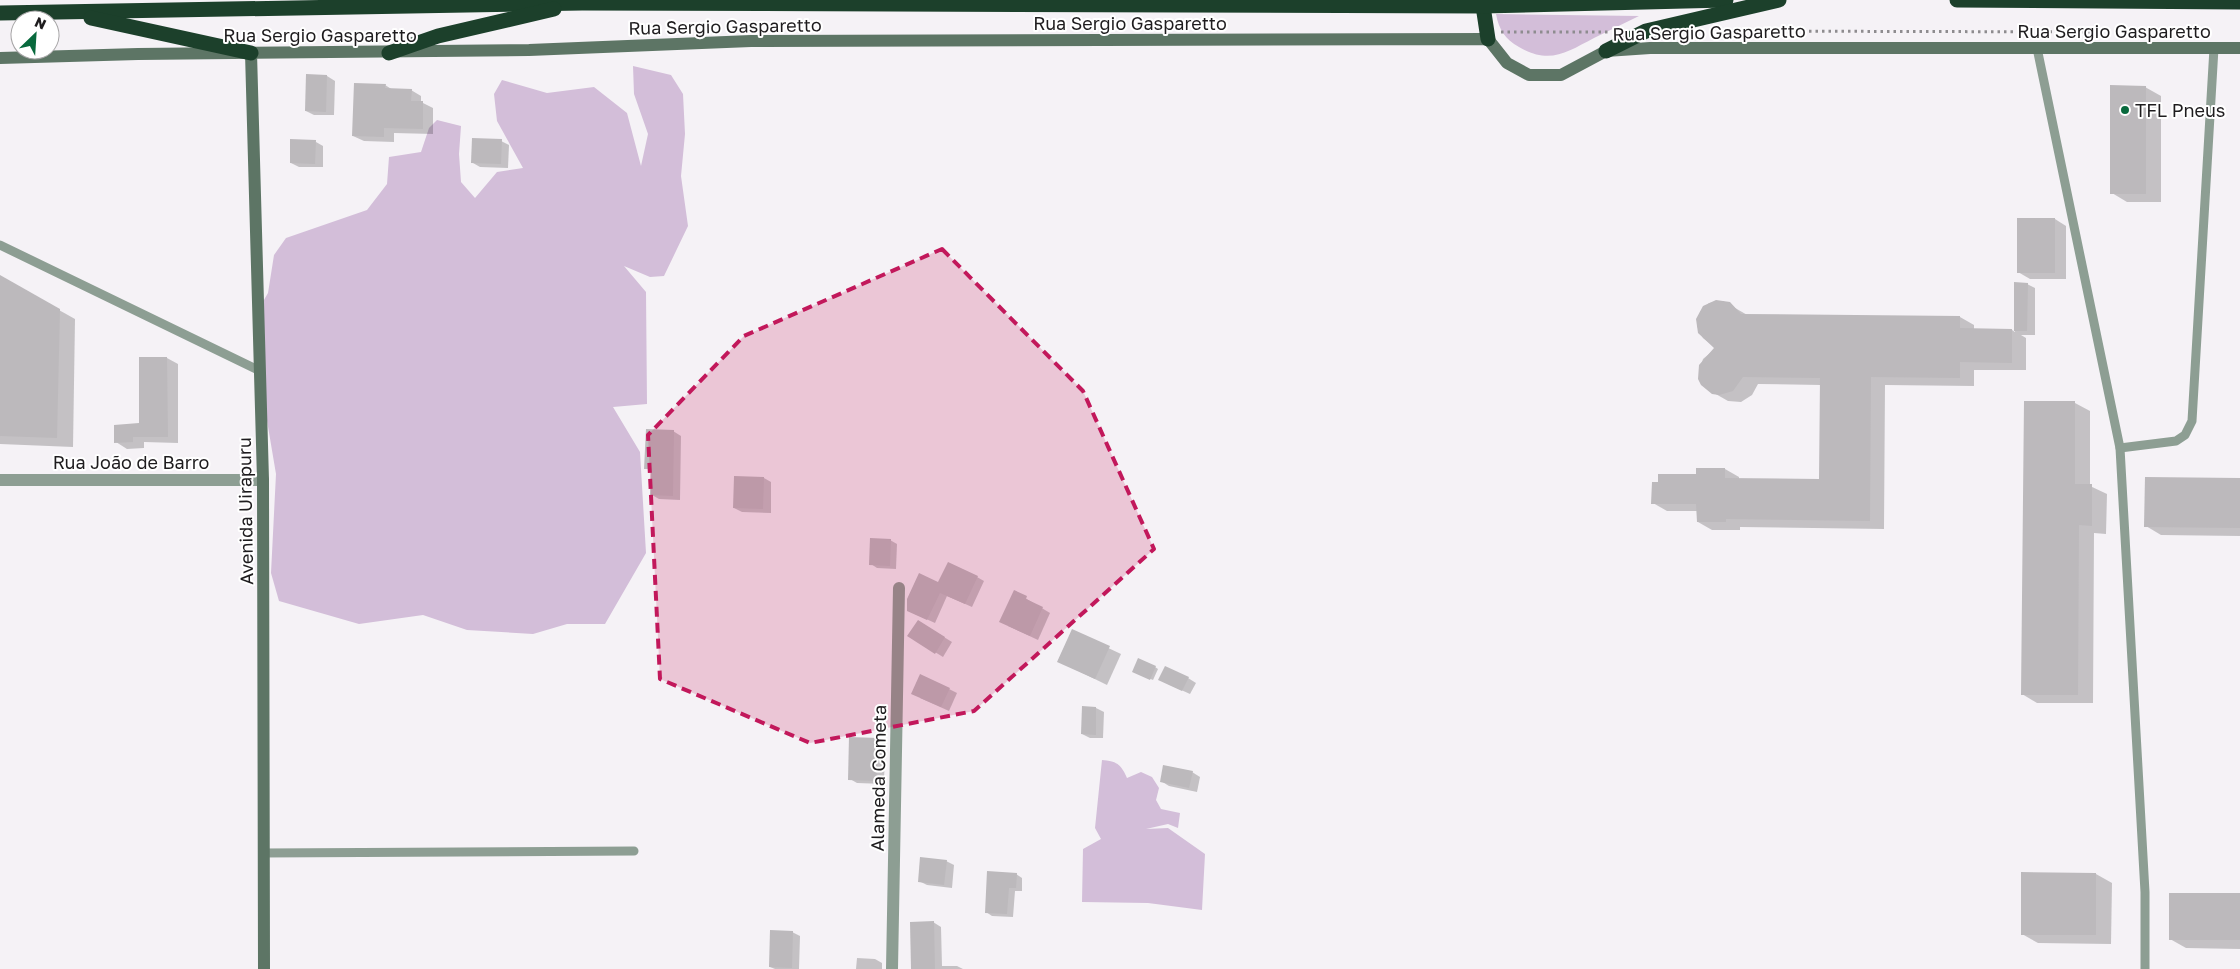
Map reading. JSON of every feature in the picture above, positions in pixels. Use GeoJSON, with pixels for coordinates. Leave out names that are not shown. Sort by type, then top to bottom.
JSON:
{"type":"FeatureCollection","features":[{"type":"Feature","properties":{"kind":"highway"},"geometry":{"type":"LineString","coordinates":[[0,13],[582,3],[1484,3],[1726,0]]}},
{"type":"Feature","properties":{"kind":"highway"},"geometry":{"type":"LineString","coordinates":[[1606,51],[1646,30],[1779,0]]}},
{"type":"Feature","properties":{"kind":"highway"},"geometry":{"type":"LineString","coordinates":[[1957,0],[2240,2]]}},
{"type":"Feature","properties":{"kind":"highway"},"geometry":{"type":"LineString","coordinates":[[389,53],[438,36],[582,3]]}},
{"type":"Feature","properties":{"kind":"highway"},"geometry":{"type":"LineString","coordinates":[[1484,3],[1488,39]]}},
{"type":"Feature","properties":{"kind":"highway"},"geometry":{"type":"LineString","coordinates":[[65,12],[252,53]]}},
{"type":"Feature","properties":{"kind":"street","name":"Rua Sergio Gasparetto"},"geometry":{"type":"LineString","coordinates":[[0,58],[529,50],[751,41],[1488,39],[1507,63],[1529,75],[1561,75],[1606,51],[1650,48],[2240,48]]}},
{"type":"Feature","properties":{"kind":"street","name":"Avenida Uirapuru"},"geometry":{"type":"LineString","coordinates":[[252,53],[263,480],[264,969]]}},
{"type":"Feature","properties":{"kind":"street","name":"Rua João de Barro"},"geometry":{"type":"LineString","coordinates":[[0,480],[263,480]]}},
{"type":"Feature","properties":{"kind":"street","name":"Alameda Cometa"},"geometry":{"type":"LineString","coordinates":[[892,969],[899,588]]}},
{"type":"Feature","properties":{"kind":"lane"},"geometry":{"type":"LineString","coordinates":[[2037,48],[2120,448],[2145,892],[2144,969]]}},
{"type":"Feature","properties":{"kind":"lane"},"geometry":{"type":"LineString","coordinates":[[2120,448],[2176,442],[2184,435],[2192,421],[2214,48]]}},
{"type":"Feature","properties":{"kind":"lane"},"geometry":{"type":"LineString","coordinates":[[0,245],[260,370]]}},
{"type":"Feature","properties":{"kind":"lane"},"geometry":{"type":"LineString","coordinates":[[264,853],[634,850]]}},
{"type":"Feature","properties":{"kind":"highlighted area"},"geometry":{"type":"Polygon","coordinates":[[[942,249],[1083,391],[1154,549],[974,711],[810,743],[660,679],[648,435],[744,336],[942,249]]]}},
{"type":"Feature","properties":{"kind":"shaded area"},"geometry":{"type":"Polygon","coordinates":[[[1496,14],[1639,16],[1567,52],[1549,56],[1530,52],[1510,41],[1501,29],[1496,14]]]}},
{"type":"Feature","properties":{"kind":"shaded area"},"geometry":{"type":"Polygon","coordinates":[[[633,66],[671,75],[683,94],[685,134],[681,176],[688,226],[664,276],[650,277],[624,266],[646,292],[647,404],[613,407],[640,452],[646,553],[605,624],[567,624],[533,634],[467,630],[423,615],[359,624],[279,601],[271,573],[276,474],[263,397],[261,305],[268,293],[274,255],[286,238],[367,210],[387,184],[389,157],[421,152],[429,128],[437,120],[461,126],[459,154],[461,182],[475,198],[497,172],[523,168],[497,121],[494,94],[502,80],[547,93],[594,87],[627,113],[641,166],[648,134],[634,94],[633,66]]]}},
{"type":"Feature","properties":{"kind":"shaded area"},"geometry":{"type":"Polygon","coordinates":[[[1102,760],[1118,764],[1123,769],[1127,778],[1141,772],[1152,777],[1159,788],[1156,800],[1161,809],[1180,813],[1178,828],[1168,824],[1146,829],[1168,828],[1205,854],[1202,910],[1148,903],[1082,902],[1083,849],[1101,839],[1095,828],[1102,760]]]}},
{"type":"Feature","properties":{"kind":"building"},"geometry":{"type":"Polygon","coordinates":[[[306,74],[327,75],[326,112],[305,111],[306,74]]]}},
{"type":"Feature","properties":{"kind":"building"},"geometry":{"type":"Polygon","coordinates":[[[354,83],[386,84],[385,88],[412,89],[411,101],[423,101],[423,129],[384,128],[384,137],[352,136],[354,83]]]}},
{"type":"Feature","properties":{"kind":"building"},"geometry":{"type":"Polygon","coordinates":[[[2110,85],[2146,86],[2146,194],[2110,194],[2110,85]]]}},
{"type":"Feature","properties":{"kind":"building"},"geometry":{"type":"Polygon","coordinates":[[[472,138],[502,139],[501,164],[471,163],[472,138]]]}},
{"type":"Feature","properties":{"kind":"building"},"geometry":{"type":"Polygon","coordinates":[[[290,139],[316,140],[315,164],[290,163],[290,139]]]}},
{"type":"Feature","properties":{"kind":"building"},"geometry":{"type":"Polygon","coordinates":[[[2017,218],[2055,218],[2055,273],[2017,273],[2017,218]]]}},
{"type":"Feature","properties":{"kind":"building"},"geometry":{"type":"Polygon","coordinates":[[[0,275],[60,309],[57,438],[0,436],[0,275]]]}},
{"type":"Feature","properties":{"kind":"building"},"geometry":{"type":"Polygon","coordinates":[[[2014,282],[2028,283],[2027,331],[2014,331],[2014,282]]]}},
{"type":"Feature","properties":{"kind":"building"},"geometry":{"type":"Polygon","coordinates":[[[1716,300],[1730,302],[1741,314],[1960,316],[1960,328],[2012,329],[2012,363],[1960,362],[1960,378],[1871,377],[1870,521],[1726,519],[1726,522],[1697,522],[1696,504],[1651,504],[1652,482],[1658,482],[1658,474],[1696,474],[1696,468],[1725,468],[1725,478],[1819,479],[1820,378],[1743,377],[1733,391],[1719,395],[1712,394],[1701,385],[1698,379],[1699,365],[1714,348],[1698,333],[1696,319],[1703,306],[1716,300]]]}},
{"type":"Feature","properties":{"kind":"building"},"geometry":{"type":"Polygon","coordinates":[[[139,357],[167,357],[168,437],[133,437],[133,442],[114,443],[114,425],[139,423],[139,357]]]}},
{"type":"Feature","properties":{"kind":"building"},"geometry":{"type":"Polygon","coordinates":[[[2024,401],[2075,401],[2075,484],[2092,484],[2092,526],[2079,525],[2078,695],[2021,695],[2024,401]]]}},
{"type":"Feature","properties":{"kind":"building"},"geometry":{"type":"Polygon","coordinates":[[[646,429],[674,430],[673,496],[650,495],[651,469],[644,469],[646,429]]]}},
{"type":"Feature","properties":{"kind":"building"},"geometry":{"type":"Polygon","coordinates":[[[734,476],[764,477],[763,509],[733,508],[734,476]]]}},
{"type":"Feature","properties":{"kind":"building"},"geometry":{"type":"Polygon","coordinates":[[[2145,477],[2240,478],[2240,528],[2144,527],[2145,477]]]}},
{"type":"Feature","properties":{"kind":"building"},"geometry":{"type":"Polygon","coordinates":[[[870,538],[891,539],[890,566],[869,565],[870,538]]]}},
{"type":"Feature","properties":{"kind":"building"},"geometry":{"type":"Polygon","coordinates":[[[948,562],[978,576],[965,604],[940,593],[927,620],[907,611],[907,599],[919,573],[938,582],[948,562]]]}},
{"type":"Feature","properties":{"kind":"building"},"geometry":{"type":"Polygon","coordinates":[[[1014,590],[1027,596],[1026,599],[1043,607],[1030,636],[999,622],[1014,590]]]}},
{"type":"Feature","properties":{"kind":"building"},"geometry":{"type":"Polygon","coordinates":[[[918,620],[945,637],[935,654],[907,636],[918,620]]]}},
{"type":"Feature","properties":{"kind":"building"},"geometry":{"type":"Polygon","coordinates":[[[1072,629],[1110,646],[1095,679],[1057,662],[1072,629]]]}},
{"type":"Feature","properties":{"kind":"building"},"geometry":{"type":"Polygon","coordinates":[[[1138,658],[1156,666],[1150,680],[1132,672],[1138,658]]]}},
{"type":"Feature","properties":{"kind":"building"},"geometry":{"type":"Polygon","coordinates":[[[1165,666],[1189,677],[1182,691],[1158,680],[1165,666]]]}},
{"type":"Feature","properties":{"kind":"building"},"geometry":{"type":"Polygon","coordinates":[[[920,674],[950,688],[941,707],[911,694],[920,674]]]}},
{"type":"Feature","properties":{"kind":"building"},"geometry":{"type":"Polygon","coordinates":[[[1082,706],[1096,707],[1096,735],[1081,734],[1082,706]]]}},
{"type":"Feature","properties":{"kind":"building"},"geometry":{"type":"Polygon","coordinates":[[[849,737],[878,738],[877,781],[848,780],[849,737]]]}},
{"type":"Feature","properties":{"kind":"building"},"geometry":{"type":"Polygon","coordinates":[[[1163,765],[1193,771],[1189,788],[1160,782],[1163,765]]]}},
{"type":"Feature","properties":{"kind":"building"},"geometry":{"type":"Polygon","coordinates":[[[920,857],[947,860],[944,885],[918,882],[920,857]]]}},
{"type":"Feature","properties":{"kind":"building"},"geometry":{"type":"Polygon","coordinates":[[[987,871],[1017,873],[1016,888],[1009,888],[1007,914],[985,913],[987,871]]]}},
{"type":"Feature","properties":{"kind":"building"},"geometry":{"type":"Polygon","coordinates":[[[2021,872],[2096,873],[2096,935],[2021,935],[2021,872]]]}},
{"type":"Feature","properties":{"kind":"building"},"geometry":{"type":"Polygon","coordinates":[[[2169,893],[2240,893],[2240,940],[2169,940],[2169,893]]]}},
{"type":"Feature","properties":{"kind":"building"},"geometry":{"type":"Polygon","coordinates":[[[934,921],[935,969],[911,969],[910,922],[934,921]]]}},
{"type":"Feature","properties":{"kind":"building"},"geometry":{"type":"Polygon","coordinates":[[[770,930],[793,931],[792,968],[769,967],[770,930]]]}},
{"type":"Feature","properties":{"kind":"place","name":"TFL Pneus"},"geometry":{"type":"Point","coordinates":[2125,110]}}]}
